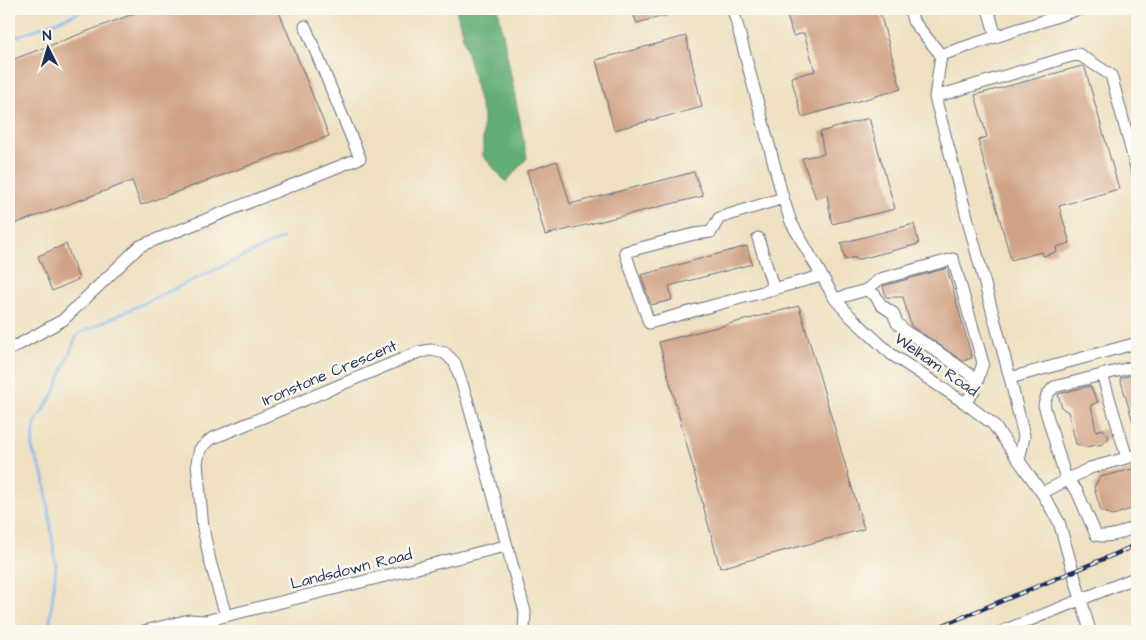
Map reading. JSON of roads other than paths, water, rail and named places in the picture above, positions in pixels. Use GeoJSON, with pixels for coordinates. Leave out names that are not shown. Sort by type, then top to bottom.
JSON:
{"type":"FeatureCollection","features":[{"type":"Feature","properties":{"kind":"street","name":"Welham Road"},"geometry":{"type":"LineString","coordinates":[[733,9],[783,198],[791,222],[821,276],[835,299],[851,317],[891,354],[993,424],[1042,493],[1059,522],[1090,631]]}},
{"type":"Feature","properties":{"kind":"street"},"geometry":{"type":"LineString","coordinates":[[910,9],[913,21],[941,55],[936,97],[1024,436],[1019,461]]}},
{"type":"Feature","properties":{"kind":"street"},"geometry":{"type":"LineString","coordinates":[[988,9],[996,36]]}},
{"type":"Feature","properties":{"kind":"street"},"geometry":{"type":"LineString","coordinates":[[941,55],[1079,9]]}},
{"type":"Feature","properties":{"kind":"street"},"geometry":{"type":"LineString","coordinates":[[9,350],[63,320],[140,246],[360,158],[305,26]]}},
{"type":"Feature","properties":{"kind":"street"},"geometry":{"type":"LineString","coordinates":[[936,97],[1078,54],[1110,75],[1137,171]]}},
{"type":"Feature","properties":{"kind":"street"},"geometry":{"type":"LineString","coordinates":[[783,198],[719,218],[711,232],[694,234],[625,252],[649,323],[821,276]]}},
{"type":"Feature","properties":{"kind":"street"},"geometry":{"type":"LineString","coordinates":[[758,238],[774,290]]}},
{"type":"Feature","properties":{"kind":"street"},"geometry":{"type":"LineString","coordinates":[[835,299],[866,290],[880,279],[953,259],[983,363],[974,391],[965,403]]}},
{"type":"Feature","properties":{"kind":"street"},"geometry":{"type":"LineString","coordinates":[[866,290],[875,295],[881,304],[893,313],[897,323],[906,332],[978,380]]}},
{"type":"Feature","properties":{"kind":"street"},"geometry":{"type":"LineString","coordinates":[[1010,378],[1137,343]]}},
{"type":"Feature","properties":{"kind":"street","name":"Ironstone Crescent"},"geometry":{"type":"LineString","coordinates":[[226,616],[210,562],[203,528],[197,463],[200,449],[211,439],[419,352],[431,350],[445,353],[455,363],[467,399],[505,546],[525,612],[524,631]]}},
{"type":"Feature","properties":{"kind":"street"},"geometry":{"type":"LineString","coordinates":[[1137,366],[1054,387],[1047,395],[1044,405],[1066,479],[1077,490],[1096,535],[1103,537],[1117,534],[1137,525]]}},
{"type":"Feature","properties":{"kind":"street"},"geometry":{"type":"LineString","coordinates":[[1042,493],[1090,468],[1132,457],[1102,374]]}},
{"type":"Feature","properties":{"kind":"street","name":"Landsdown Road"},"geometry":{"type":"LineString","coordinates":[[144,631],[189,620],[205,621],[505,546]]}},
{"type":"Feature","properties":{"kind":"street"},"geometry":{"type":"LineString","coordinates":[[1004,631],[1137,577]]}},
{"type":"Feature","properties":{"kind":"street"},"geometry":{"type":"LineString","coordinates":[[195,631],[205,621]]}},
{"type":"Feature","properties":{"kind":"waterway"},"geometry":{"type":"LineString","coordinates":[[11,9],[16,37],[88,9]]}},
{"type":"Feature","properties":{"kind":"waterway"},"geometry":{"type":"LineString","coordinates":[[49,631],[56,566],[44,477],[32,449],[35,423],[54,393],[76,337],[80,333],[283,238]]}},
{"type":"Feature","properties":{"kind":"railway"},"geometry":{"type":"LineString","coordinates":[[929,631],[1137,544]]}}]}
